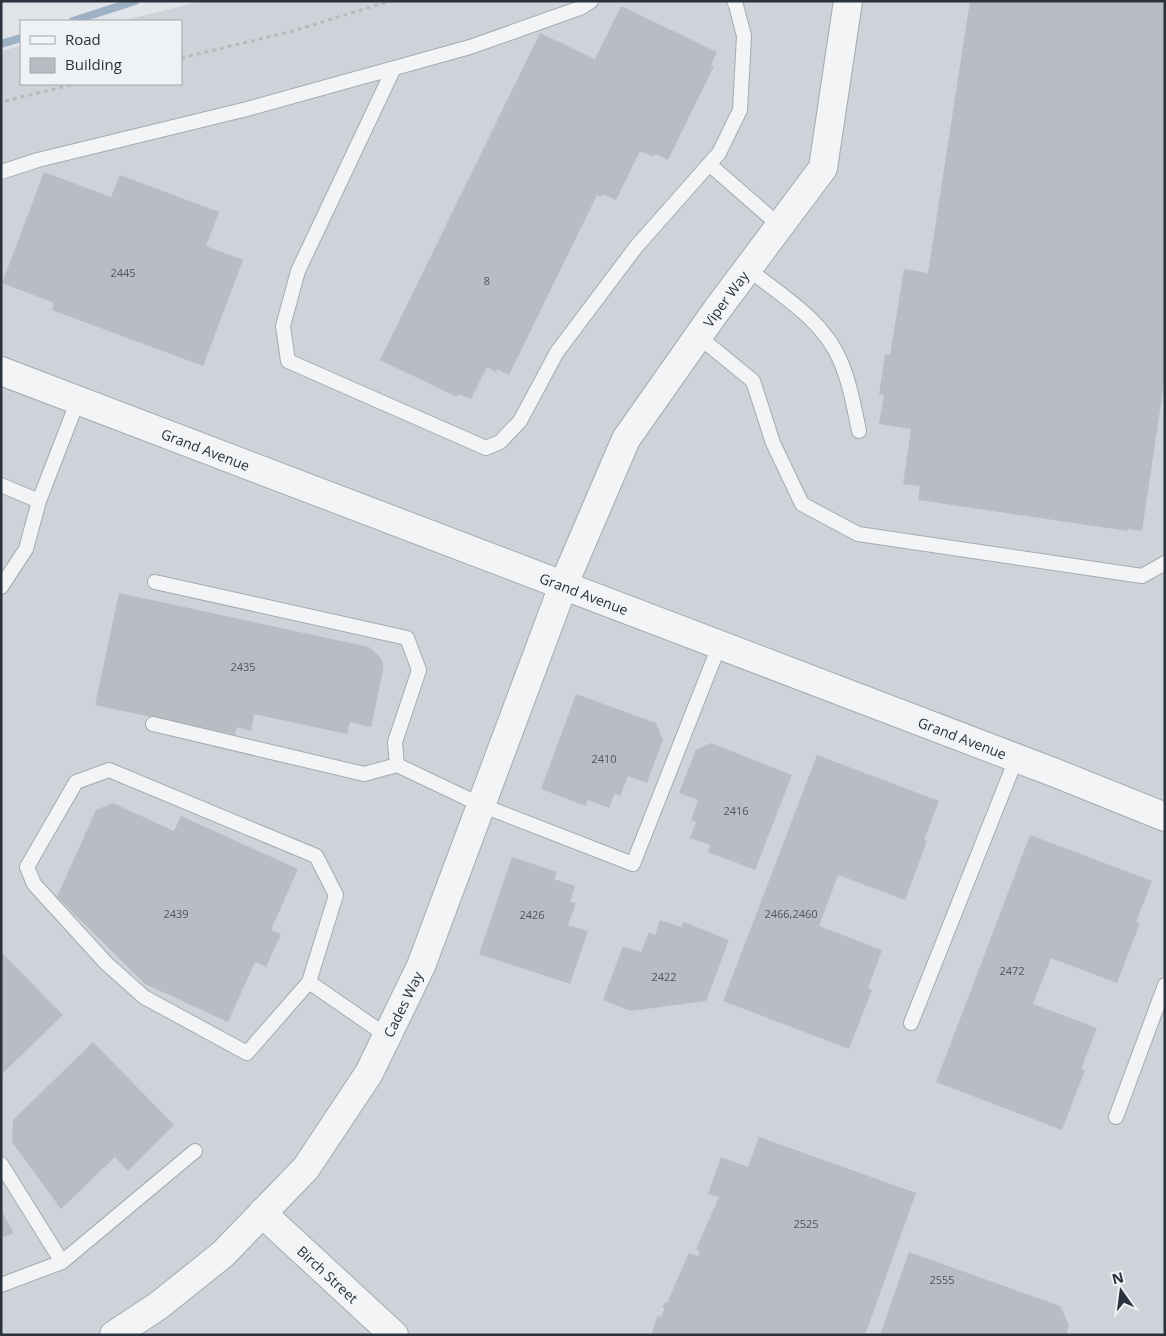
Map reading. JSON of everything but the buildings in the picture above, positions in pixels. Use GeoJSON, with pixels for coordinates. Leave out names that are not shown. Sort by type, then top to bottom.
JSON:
{"type":"FeatureCollection","features":[{"type":"Feature","properties":{"kind":"street","name":"Viper Way"},"geometry":{"type":"LineString","coordinates":[[563,586],[626,439],[698,336],[823,168],[848,1]]}},
{"type":"Feature","properties":{"kind":"street","name":"Grand Avenue"},"geometry":{"type":"LineString","coordinates":[[1,371],[1016,758],[1165,817]]}},
{"type":"Feature","properties":{"kind":"street","name":"Cades Way"},"geometry":{"type":"LineString","coordinates":[[114,1335],[158,1306],[223,1254],[306,1168],[369,1073],[420,966],[563,586]]}},
{"type":"Feature","properties":{"kind":"street","name":"Birch Street"},"geometry":{"type":"LineString","coordinates":[[262,1213],[394,1335]]}},
{"type":"Feature","properties":{"kind":"lane"},"geometry":{"type":"LineString","coordinates":[[1,172],[38,160],[248,109],[470,47],[580,8],[591,1]]}},
{"type":"Feature","properties":{"kind":"lane"},"geometry":{"type":"LineString","coordinates":[[394,68],[298,272],[283,326],[288,361],[486,448],[500,442],[520,421],[557,352],[636,247],[720,153],[740,110],[744,36],[734,1]]}},
{"type":"Feature","properties":{"kind":"lane"},"geometry":{"type":"LineString","coordinates":[[709,164],[780,226]]}},
{"type":"Feature","properties":{"kind":"lane"},"geometry":{"type":"LineString","coordinates":[[748,269],[806,314],[824,333],[840,359],[851,390],[859,431]]}},
{"type":"Feature","properties":{"kind":"lane"},"geometry":{"type":"LineString","coordinates":[[698,336],[753,381],[773,443],[802,504],[858,534],[1142,576],[1165,563]]}},
{"type":"Feature","properties":{"kind":"lane"},"geometry":{"type":"LineString","coordinates":[[1,587],[26,549],[39,501],[78,400]]}},
{"type":"Feature","properties":{"kind":"lane"},"geometry":{"type":"LineString","coordinates":[[1,485],[39,501]]}},
{"type":"Feature","properties":{"kind":"lane"},"geometry":{"type":"LineString","coordinates":[[155,582],[407,638],[419,670],[396,742],[397,765]]}},
{"type":"Feature","properties":{"kind":"lane"},"geometry":{"type":"LineString","coordinates":[[153,724],[364,774],[397,765],[481,806],[633,864],[719,646]]}},
{"type":"Feature","properties":{"kind":"lane"},"geometry":{"type":"LineString","coordinates":[[911,1023],[1016,758]]}},
{"type":"Feature","properties":{"kind":"lane"},"geometry":{"type":"LineString","coordinates":[[109,770],[316,856],[336,895],[309,982],[247,1053],[144,997],[106,963],[34,884],[28,867],[76,782],[109,770]]}},
{"type":"Feature","properties":{"kind":"lane"},"geometry":{"type":"LineString","coordinates":[[309,982],[387,1036]]}},
{"type":"Feature","properties":{"kind":"lane"},"geometry":{"type":"LineString","coordinates":[[1116,1117],[1165,985]]}},
{"type":"Feature","properties":{"kind":"lane"},"geometry":{"type":"LineString","coordinates":[[1,1285],[62,1262],[195,1151]]}},
{"type":"Feature","properties":{"kind":"lane"},"geometry":{"type":"LineString","coordinates":[[1,1164],[62,1262]]}},
{"type":"Feature","properties":{"kind":"path"},"geometry":{"type":"LineString","coordinates":[[182,58],[293,31],[390,1]]}},
{"type":"Feature","properties":{"kind":"path"},"geometry":{"type":"LineString","coordinates":[[5,101],[71,85]]}},
{"type":"Feature","properties":{"kind":"shaded area"},"geometry":{"type":"Polygon","coordinates":[[[203,1],[1165,1],[1165,1335],[1,1335],[1,51],[20,46],[20,85],[182,85],[182,20],[125,20],[203,1]]]}},
{"type":"Feature","properties":{"kind":"waterway"},"geometry":{"type":"LineString","coordinates":[[76,20],[135,1]]}},
{"type":"Feature","properties":{"kind":"waterway"},"geometry":{"type":"LineString","coordinates":[[1,44],[20,38]]}}]}
